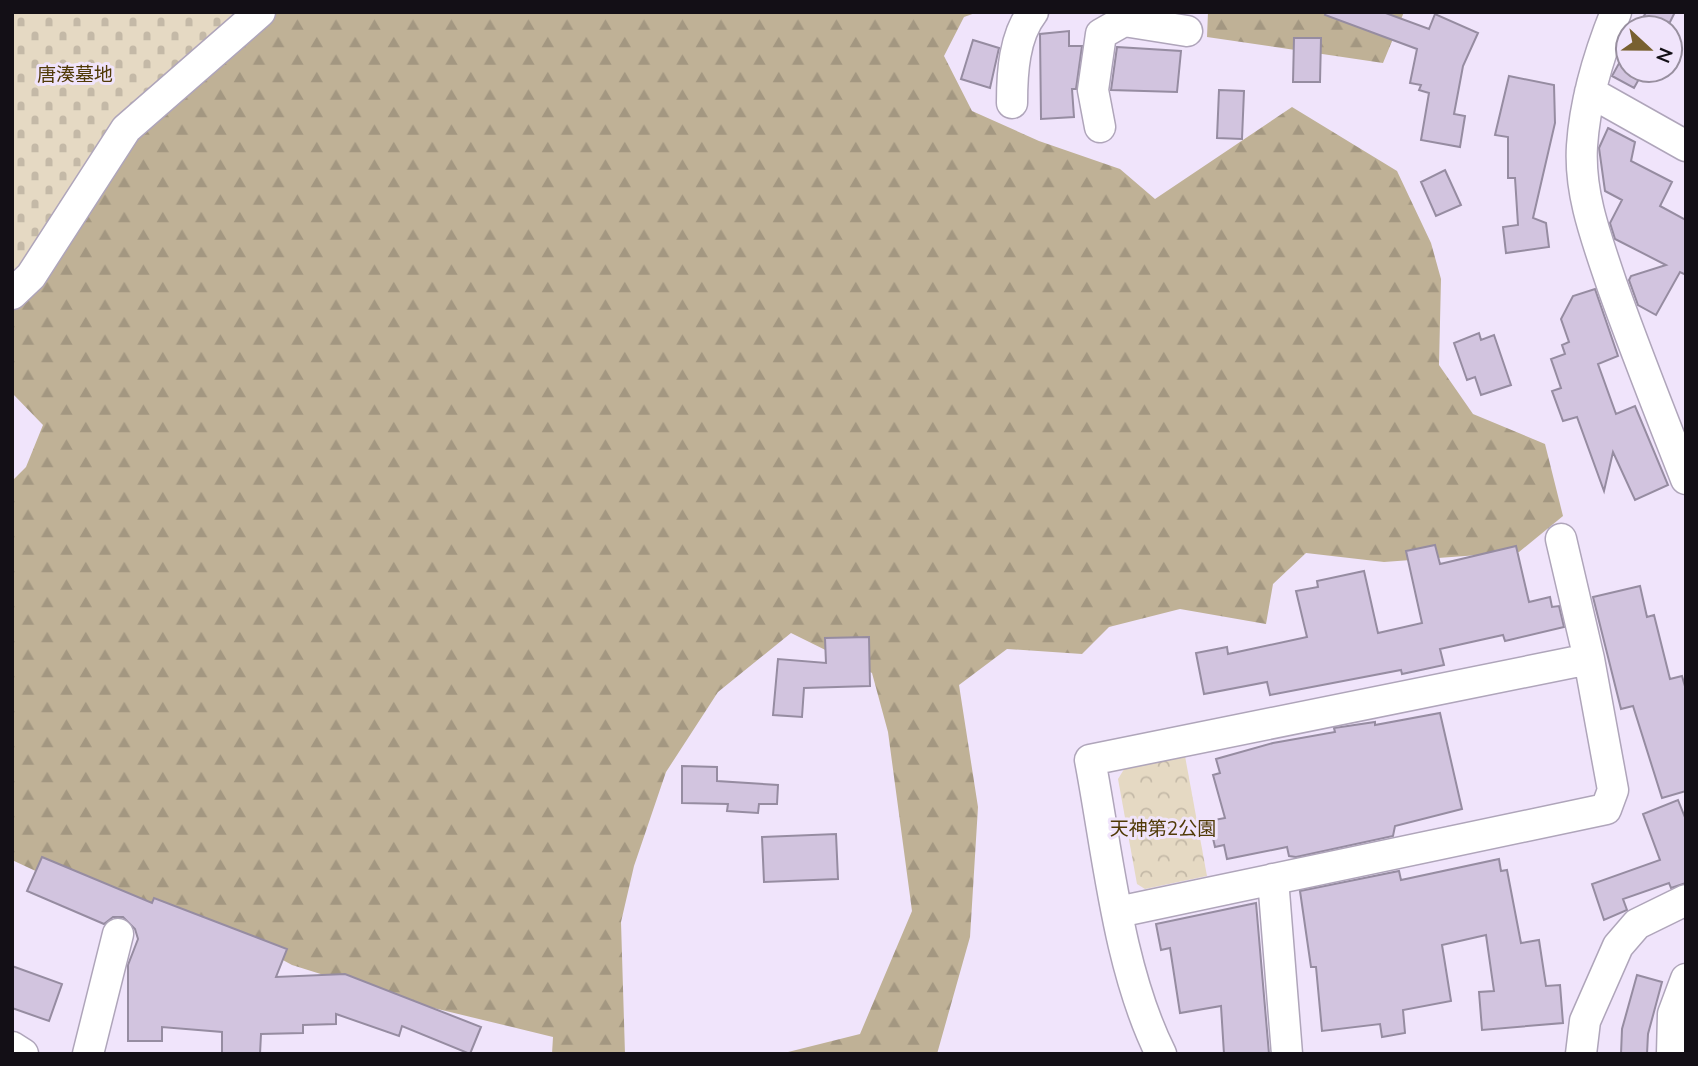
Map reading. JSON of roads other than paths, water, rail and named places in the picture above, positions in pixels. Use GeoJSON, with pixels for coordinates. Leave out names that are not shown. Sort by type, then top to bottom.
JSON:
{"type":"FeatureCollection","features":[{"type":"Feature","properties":{"kind":"street"},"geometry":{"type":"LineString","coordinates":[[12,294],[31,276],[126,129],[260,12]]}},
{"type":"Feature","properties":{"kind":"street"},"geometry":{"type":"LineString","coordinates":[[1012,103],[1012,77],[1018,43],[1033,12]]}},
{"type":"Feature","properties":{"kind":"street"},"geometry":{"type":"LineString","coordinates":[[1616,12],[1590,92],[1582,147],[1586,195],[1594,230],[1686,479]]}},
{"type":"Feature","properties":{"kind":"street"},"geometry":{"type":"LineString","coordinates":[[1100,127],[1093,90],[1101,34],[1125,17],[1186,32]]}},
{"type":"Feature","properties":{"kind":"street"},"geometry":{"type":"LineString","coordinates":[[1590,92],[1686,146]]}},
{"type":"Feature","properties":{"kind":"street"},"geometry":{"type":"LineString","coordinates":[[1118,912],[1606,809],[1613,790],[1589,659],[1561,539]]}},
{"type":"Feature","properties":{"kind":"street"},"geometry":{"type":"LineString","coordinates":[[1161,1054],[1137,994],[1118,912],[1090,760],[1589,659]]}},
{"type":"Feature","properties":{"kind":"street"},"geometry":{"type":"LineString","coordinates":[[1273,879],[1287,1054]]}},
{"type":"Feature","properties":{"kind":"street"},"geometry":{"type":"LineString","coordinates":[[1581,1054],[1585,1021],[1618,946],[1637,925],[1686,900]]}},
{"type":"Feature","properties":{"kind":"street"},"geometry":{"type":"LineString","coordinates":[[88,1054],[118,934]]}},
{"type":"Feature","properties":{"kind":"street"},"geometry":{"type":"LineString","coordinates":[[1672,1054],[1673,1013],[1686,979]]}},
{"type":"Feature","properties":{"kind":"street"},"geometry":{"type":"LineString","coordinates":[[12,1047],[23,1054]]}},
{"type":"Feature","properties":{"kind":"park label","name":"唐湊墓地"},"geometry":{"type":"Point","coordinates":[75,74]}},
{"type":"Feature","properties":{"kind":"park label","name":"天神第2公園"},"geometry":{"type":"Point","coordinates":[1163,828]}}]}
